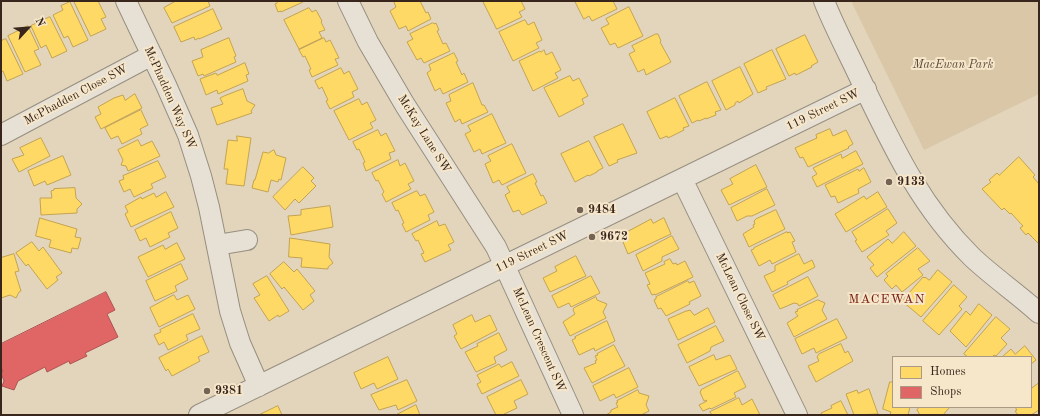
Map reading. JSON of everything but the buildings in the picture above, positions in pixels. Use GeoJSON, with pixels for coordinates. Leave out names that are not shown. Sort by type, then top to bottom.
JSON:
{"type":"FeatureCollection","features":[{"type":"Feature","properties":{"kind":"street","name":"McPhadden Way SW"},"geometry":{"type":"LineString","coordinates":[[126,1],[178,110],[195,156],[209,207],[225,290],[234,325],[259,386]]}},
{"type":"Feature","properties":{"kind":"street","name":"McKay Lane SW"},"geometry":{"type":"LineString","coordinates":[[348,1],[368,42],[405,105],[489,235],[505,265]]}},
{"type":"Feature","properties":{"kind":"street"},"geometry":{"type":"LineString","coordinates":[[824,1],[904,167],[929,207],[971,256],[986,270],[1023,298],[1039,313]]}},
{"type":"Feature","properties":{"kind":"street","name":"McPhadden Close SW"},"geometry":{"type":"LineString","coordinates":[[1,135],[152,55]]}},
{"type":"Feature","properties":{"kind":"street","name":"119 Street SW"},"geometry":{"type":"LineString","coordinates":[[199,415],[866,89]]}},
{"type":"Feature","properties":{"kind":"street","name":"McLean Close SW"},"geometry":{"type":"LineString","coordinates":[[682,179],[797,415]]}},
{"type":"Feature","properties":{"kind":"street"},"geometry":{"type":"LineString","coordinates":[[217,245],[247,240]]}},
{"type":"Feature","properties":{"kind":"street","name":"McLean Crescent SW"},"geometry":{"type":"LineString","coordinates":[[505,265],[574,415]]}},
{"type":"Feature","properties":{"kind":"green space","name":"MacEwan Park"},"geometry":{"type":"Polygon","coordinates":[[[851,1],[1039,1],[1039,94],[924,150],[851,1]]]}},
{"type":"Feature","properties":{"kind":"place","name":"9133"},"geometry":{"type":"Point","coordinates":[889,182]}},
{"type":"Feature","properties":{"kind":"place","name":"9484"},"geometry":{"type":"Point","coordinates":[580,210]}},
{"type":"Feature","properties":{"kind":"place","name":"9672"},"geometry":{"type":"Point","coordinates":[592,237]}},
{"type":"Feature","properties":{"kind":"place","name":"9381"},"geometry":{"type":"Point","coordinates":[207,391]}},
{"type":"Feature","properties":{"kind":"district","name":"MACEWAN"},"geometry":{"type":"Point","coordinates":[887,300]}}]}
